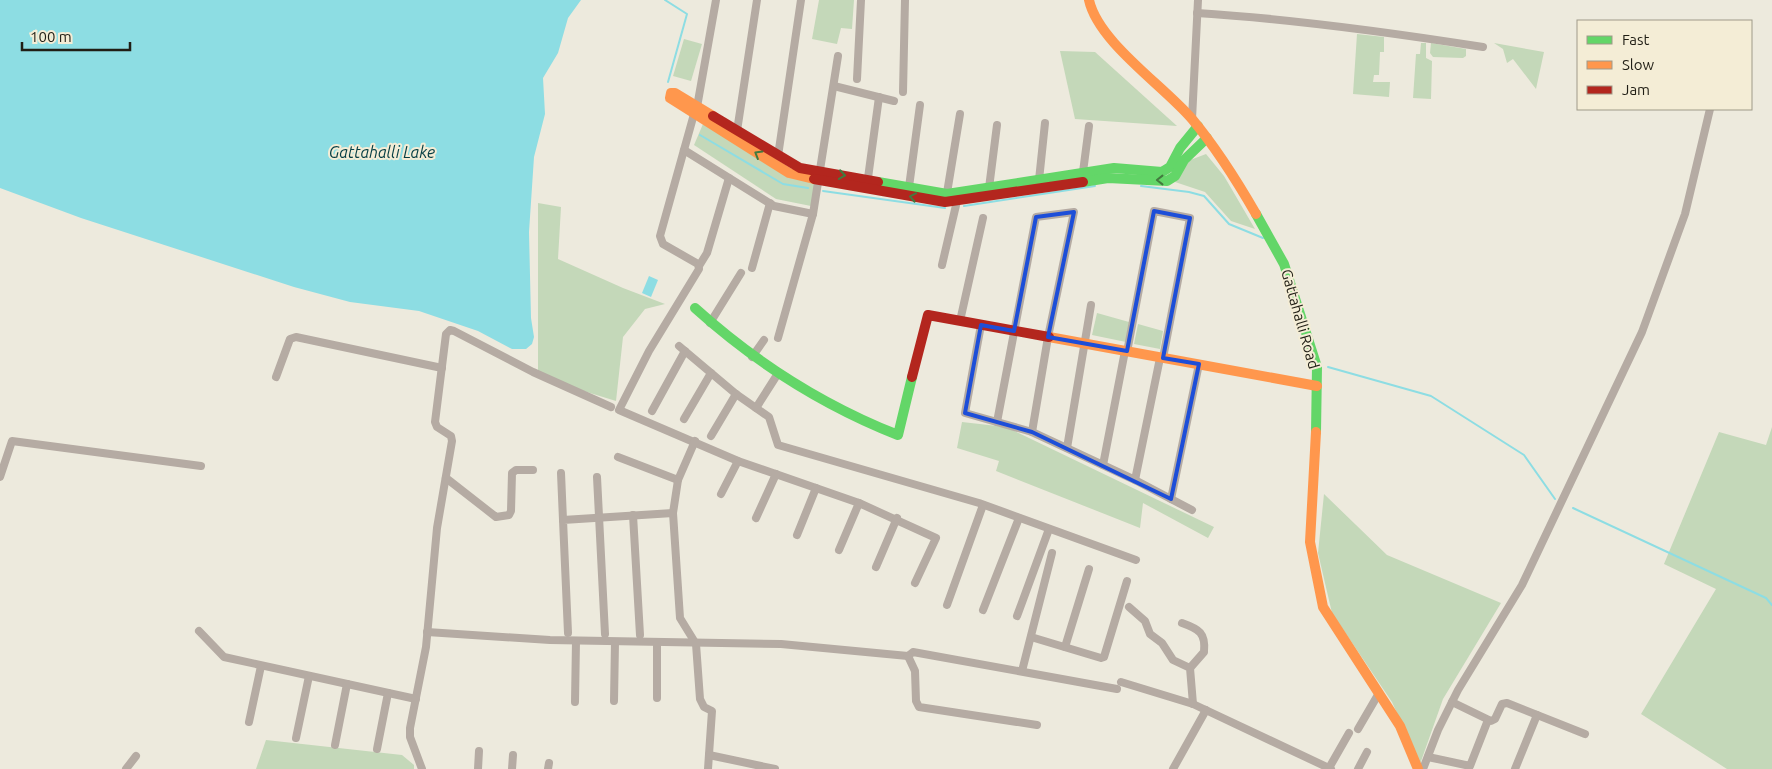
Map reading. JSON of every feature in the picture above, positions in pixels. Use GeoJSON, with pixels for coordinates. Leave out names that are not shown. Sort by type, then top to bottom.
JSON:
{"type":"FeatureCollection","features":[{"type":"Feature","properties":{"kind":"street"},"geometry":{"type":"LineString","coordinates":[[699,266],[662,244],[660,240],[696,111],[716,0]]}},
{"type":"Feature","properties":{"kind":"street"},"geometry":{"type":"LineString","coordinates":[[737,131],[757,0]]}},
{"type":"Feature","properties":{"kind":"street"},"geometry":{"type":"LineString","coordinates":[[778,156],[800,0]]}},
{"type":"Feature","properties":{"kind":"street"},"geometry":{"type":"LineString","coordinates":[[857,79],[861,0]]}},
{"type":"Feature","properties":{"kind":"street"},"geometry":{"type":"LineString","coordinates":[[903,92],[905,0]]}},
{"type":"Feature","properties":{"kind":"street","name":"Gattahalli Road"},"geometry":{"type":"LineString","coordinates":[[1089,0],[1092,14],[1111,39],[1195,123],[1232,170],[1284,264],[1317,367],[1316,473],[1310,542],[1323,607],[1400,726],[1418,769]]}},
{"type":"Feature","properties":{"kind":"street"},"geometry":{"type":"LineString","coordinates":[[696,111],[737,131],[800,168],[821,176],[946,198],[989,188],[1114,168],[1154,172],[1167,170],[1195,123],[1198,0]]}},
{"type":"Feature","properties":{"kind":"street"},"geometry":{"type":"LineString","coordinates":[[1197,13],[1262,17],[1338,26],[1483,47]]}},
{"type":"Feature","properties":{"kind":"street"},"geometry":{"type":"LineString","coordinates":[[778,338],[813,214],[821,176],[838,56]]}},
{"type":"Feature","properties":{"kind":"street"},"geometry":{"type":"LineString","coordinates":[[834,86],[894,101]]}},
{"type":"Feature","properties":{"kind":"street"},"geometry":{"type":"LineString","coordinates":[[868,178],[879,97]]}},
{"type":"Feature","properties":{"kind":"street"},"geometry":{"type":"LineString","coordinates":[[909,187],[920,105]]}},
{"type":"Feature","properties":{"kind":"street"},"geometry":{"type":"LineString","coordinates":[[1422,769],[1452,702],[1522,585],[1642,332],[1659,292],[1685,214],[1710,110]]}},
{"type":"Feature","properties":{"kind":"street"},"geometry":{"type":"LineString","coordinates":[[696,111],[789,173],[868,178],[909,187],[957,202],[1108,178],[1167,181],[1175,176],[1184,160],[1207,138]]}},
{"type":"Feature","properties":{"kind":"street"},"geometry":{"type":"LineString","coordinates":[[946,198],[960,114]]}},
{"type":"Feature","properties":{"kind":"street"},"geometry":{"type":"LineString","coordinates":[[1039,180],[1045,122]]}},
{"type":"Feature","properties":{"kind":"street"},"geometry":{"type":"LineString","coordinates":[[989,188],[997,125]]}},
{"type":"Feature","properties":{"kind":"street"},"geometry":{"type":"LineString","coordinates":[[1083,172],[1089,126]]}},
{"type":"Feature","properties":{"kind":"street"},"geometry":{"type":"LineString","coordinates":[[684,150],[770,203],[813,214]]}},
{"type":"Feature","properties":{"kind":"street"},"geometry":{"type":"LineString","coordinates":[[729,178],[707,253],[649,351],[619,410],[738,461],[897,518],[936,538],[915,583]]}},
{"type":"Feature","properties":{"kind":"street"},"geometry":{"type":"LineString","coordinates":[[942,265],[957,202]]}},
{"type":"Feature","properties":{"kind":"street"},"geometry":{"type":"LineString","coordinates":[[752,268],[770,203]]}},
{"type":"Feature","properties":{"kind":"street"},"geometry":{"type":"LineString","coordinates":[[1103,465],[1154,211],[1190,218],[1135,480]]}},
{"type":"Feature","properties":{"kind":"street"},"geometry":{"type":"LineString","coordinates":[[997,422],[1036,217],[1074,212],[1048,337],[1032,432]]}},
{"type":"Feature","properties":{"kind":"street"},"geometry":{"type":"LineString","coordinates":[[960,321],[983,218]]}},
{"type":"Feature","properties":{"kind":"street"},"geometry":{"type":"LineString","coordinates":[[710,323],[741,273]]}},
{"type":"Feature","properties":{"kind":"street"},"geometry":{"type":"LineString","coordinates":[[1067,448],[1091,305]]}},
{"type":"Feature","properties":{"kind":"street"},"geometry":{"type":"LineString","coordinates":[[695,308],[710,323],[777,375],[834,408],[898,435],[928,315],[1316,386]]}},
{"type":"Feature","properties":{"kind":"street"},"geometry":{"type":"LineString","coordinates":[[980,324],[965,413],[1032,432],[1135,480],[1192,510]]}},
{"type":"Feature","properties":{"kind":"street"},"geometry":{"type":"LineString","coordinates":[[422,769],[410,737],[427,632],[437,528],[452,441],[448,433],[437,426],[435,418],[446,334],[450,330],[454,331],[532,372],[611,407]]}},
{"type":"Feature","properties":{"kind":"street"},"geometry":{"type":"LineString","coordinates":[[276,377],[290,339],[296,337],[442,368]]}},
{"type":"Feature","properties":{"kind":"street"},"geometry":{"type":"LineString","coordinates":[[752,357],[764,340]]}},
{"type":"Feature","properties":{"kind":"street"},"geometry":{"type":"LineString","coordinates":[[652,411],[682,348],[736,394],[768,417],[778,445],[983,505],[1136,560]]}},
{"type":"Feature","properties":{"kind":"street"},"geometry":{"type":"LineString","coordinates":[[1171,500],[1199,364]]}},
{"type":"Feature","properties":{"kind":"street"},"geometry":{"type":"LineString","coordinates":[[684,419],[711,373]]}},
{"type":"Feature","properties":{"kind":"street"},"geometry":{"type":"LineString","coordinates":[[756,408],[777,375]]}},
{"type":"Feature","properties":{"kind":"street"},"geometry":{"type":"LineString","coordinates":[[711,436],[736,394]]}},
{"type":"Feature","properties":{"kind":"street"},"geometry":{"type":"LineString","coordinates":[[0,476],[12,441],[202,466]]}},
{"type":"Feature","properties":{"kind":"street"},"geometry":{"type":"LineString","coordinates":[[695,441],[678,480],[673,513],[680,618],[696,644],[700,699],[704,707],[712,711],[708,769]]}},
{"type":"Feature","properties":{"kind":"street"},"geometry":{"type":"LineString","coordinates":[[618,457],[678,480]]}},
{"type":"Feature","properties":{"kind":"street"},"geometry":{"type":"LineString","coordinates":[[721,494],[738,461]]}},
{"type":"Feature","properties":{"kind":"street"},"geometry":{"type":"LineString","coordinates":[[446,478],[496,517],[500,518],[509,515],[511,511],[512,473],[516,470],[533,470]]}},
{"type":"Feature","properties":{"kind":"street"},"geometry":{"type":"LineString","coordinates":[[561,473],[568,633]]}},
{"type":"Feature","properties":{"kind":"street"},"geometry":{"type":"LineString","coordinates":[[756,518],[776,474]]}},
{"type":"Feature","properties":{"kind":"street"},"geometry":{"type":"LineString","coordinates":[[597,477],[604,634]]}},
{"type":"Feature","properties":{"kind":"street"},"geometry":{"type":"LineString","coordinates":[[797,535],[816,488]]}},
{"type":"Feature","properties":{"kind":"street"},"geometry":{"type":"LineString","coordinates":[[839,550],[859,503]]}},
{"type":"Feature","properties":{"kind":"street"},"geometry":{"type":"LineString","coordinates":[[947,605],[983,505]]}},
{"type":"Feature","properties":{"kind":"street"},"geometry":{"type":"LineString","coordinates":[[563,520],[599,516],[673,513]]}},
{"type":"Feature","properties":{"kind":"street"},"geometry":{"type":"LineString","coordinates":[[633,515],[640,635]]}},
{"type":"Feature","properties":{"kind":"street"},"geometry":{"type":"LineString","coordinates":[[876,567],[897,518]]}},
{"type":"Feature","properties":{"kind":"street"},"geometry":{"type":"LineString","coordinates":[[984,610],[1019,518]]}},
{"type":"Feature","properties":{"kind":"street"},"geometry":{"type":"LineString","coordinates":[[1017,616],[1049,529]]}},
{"type":"Feature","properties":{"kind":"street"},"geometry":{"type":"LineString","coordinates":[[1022,671],[1052,553]]}},
{"type":"Feature","properties":{"kind":"street"},"geometry":{"type":"LineString","coordinates":[[1065,647],[1089,569]]}},
{"type":"Feature","properties":{"kind":"street"},"geometry":{"type":"LineString","coordinates":[[1031,637],[1104,657],[1127,581]]}},
{"type":"Feature","properties":{"kind":"street"},"geometry":{"type":"LineString","coordinates":[[1129,607],[1145,621],[1150,634],[1162,643],[1173,660],[1190,668]]}},
{"type":"Feature","properties":{"kind":"street"},"geometry":{"type":"LineString","coordinates":[[1182,623],[1197,628],[1204,637],[1204,652],[1190,668],[1193,704]]}},
{"type":"Feature","properties":{"kind":"street"},"geometry":{"type":"LineString","coordinates":[[199,631],[224,657],[416,699]]}},
{"type":"Feature","properties":{"kind":"street"},"geometry":{"type":"LineString","coordinates":[[427,632],[576,641],[781,644],[908,656],[913,652],[917,652],[1119,686],[1193,704],[1330,769],[1349,733]]}},
{"type":"Feature","properties":{"kind":"street"},"geometry":{"type":"LineString","coordinates":[[575,702],[576,641]]}},
{"type":"Feature","properties":{"kind":"street"},"geometry":{"type":"LineString","coordinates":[[614,701],[615,642]]}},
{"type":"Feature","properties":{"kind":"street"},"geometry":{"type":"LineString","coordinates":[[657,643],[657,698]]}},
{"type":"Feature","properties":{"kind":"street"},"geometry":{"type":"LineString","coordinates":[[908,656],[914,671],[916,702],[920,707],[1037,725]]}},
{"type":"Feature","properties":{"kind":"street"},"geometry":{"type":"LineString","coordinates":[[249,722],[261,666]]}},
{"type":"Feature","properties":{"kind":"street"},"geometry":{"type":"LineString","coordinates":[[296,738],[308,676]]}},
{"type":"Feature","properties":{"kind":"street"},"geometry":{"type":"LineString","coordinates":[[335,745],[348,684]]}},
{"type":"Feature","properties":{"kind":"street"},"geometry":{"type":"LineString","coordinates":[[377,749],[388,693]]}},
{"type":"Feature","properties":{"kind":"street"},"geometry":{"type":"LineString","coordinates":[[1358,729],[1378,693]]}},
{"type":"Feature","properties":{"kind":"street"},"geometry":{"type":"LineString","coordinates":[[1452,702],[1488,720],[1495,719],[1502,704],[1508,703],[1586,734]]}},
{"type":"Feature","properties":{"kind":"street"},"geometry":{"type":"LineString","coordinates":[[1173,769],[1206,710]]}},
{"type":"Feature","properties":{"kind":"street"},"geometry":{"type":"LineString","coordinates":[[1515,769],[1537,715]]}},
{"type":"Feature","properties":{"kind":"street"},"geometry":{"type":"LineString","coordinates":[[1428,757],[1470,766],[1488,720]]}},
{"type":"Feature","properties":{"kind":"street"},"geometry":{"type":"LineString","coordinates":[[478,769],[479,751]]}},
{"type":"Feature","properties":{"kind":"street"},"geometry":{"type":"LineString","coordinates":[[1358,769],[1367,752]]}},
{"type":"Feature","properties":{"kind":"street"},"geometry":{"type":"LineString","coordinates":[[512,769],[513,755]]}},
{"type":"Feature","properties":{"kind":"street"},"geometry":{"type":"LineString","coordinates":[[709,755],[775,769]]}},
{"type":"Feature","properties":{"kind":"street"},"geometry":{"type":"LineString","coordinates":[[126,769],[136,756]]}},
{"type":"Feature","properties":{"kind":"highlighted area"},"geometry":{"type":"Polygon","coordinates":[[[1154,211],[1190,218],[1163,358],[1199,364],[1171,499],[1032,432],[965,413],[981,325],[1014,331],[1036,217],[1074,212],[1048,337],[1127,351],[1154,211]]]}},
{"type":"Feature","properties":{"kind":"green space"},"geometry":{"type":"Polygon","coordinates":[[[819,0],[854,0],[852,29],[841,28],[837,44],[812,39],[819,0]]]}},
{"type":"Feature","properties":{"kind":"green space"},"geometry":{"type":"Polygon","coordinates":[[[1357,34],[1384,37],[1384,52],[1380,52],[1379,75],[1374,75],[1373,82],[1390,82],[1389,97],[1353,94],[1357,34]]]}},
{"type":"Feature","properties":{"kind":"green space"},"geometry":{"type":"Polygon","coordinates":[[[684,39],[702,44],[691,81],[673,76],[684,39]]]}},
{"type":"Feature","properties":{"kind":"green space"},"geometry":{"type":"Polygon","coordinates":[[[1421,43],[1426,43],[1426,58],[1432,61],[1431,99],[1413,98],[1416,54],[1420,54],[1421,43]]]}},
{"type":"Feature","properties":{"kind":"green space"},"geometry":{"type":"Polygon","coordinates":[[[1431,43],[1466,49],[1466,56],[1463,58],[1433,57],[1430,53],[1431,43]]]}},
{"type":"Feature","properties":{"kind":"green space"},"geometry":{"type":"Polygon","coordinates":[[[1494,43],[1544,52],[1536,89],[1513,59],[1507,63],[1503,49],[1494,43]]]}},
{"type":"Feature","properties":{"kind":"green space"},"geometry":{"type":"Polygon","coordinates":[[[1060,51],[1095,52],[1177,126],[1075,119],[1060,51]]]}},
{"type":"Feature","properties":{"kind":"green space"},"geometry":{"type":"Polygon","coordinates":[[[703,124],[816,182],[811,206],[776,199],[694,145],[703,124]]]}},
{"type":"Feature","properties":{"kind":"green space"},"geometry":{"type":"Polygon","coordinates":[[[1206,154],[1224,176],[1255,229],[1231,221],[1205,192],[1175,182],[1185,162],[1206,154]]]}},
{"type":"Feature","properties":{"kind":"green space"},"geometry":{"type":"Polygon","coordinates":[[[538,203],[561,207],[558,259],[623,288],[665,304],[645,309],[623,337],[616,401],[538,377],[538,203]]]}},
{"type":"Feature","properties":{"kind":"green space"},"geometry":{"type":"Polygon","coordinates":[[[1097,313],[1129,322],[1126,342],[1092,335],[1097,313]]]}},
{"type":"Feature","properties":{"kind":"green space"},"geometry":{"type":"Polygon","coordinates":[[[1138,324],[1163,331],[1160,349],[1134,344],[1138,324]]]}},
{"type":"Feature","properties":{"kind":"green space"},"geometry":{"type":"Polygon","coordinates":[[[962,422],[1006,427],[1214,527],[1208,538],[1143,503],[1140,528],[996,471],[999,461],[957,448],[962,422]]]}},
{"type":"Feature","properties":{"kind":"green space"},"geometry":{"type":"Polygon","coordinates":[[[1772,427],[1772,769],[1727,769],[1641,714],[1716,589],[1664,564],[1719,432],[1766,445],[1772,427]]]}},
{"type":"Feature","properties":{"kind":"green space"},"geometry":{"type":"Polygon","coordinates":[[[1324,494],[1387,555],[1501,603],[1443,699],[1420,764],[1392,702],[1332,613],[1318,553],[1324,494]]]}},
{"type":"Feature","properties":{"kind":"green space"},"geometry":{"type":"Polygon","coordinates":[[[266,740],[402,755],[414,765],[414,769],[256,769],[266,740]]]}},
{"type":"Feature","properties":{"kind":"water","name":"Gattahalli Lake"},"geometry":{"type":"Polygon","coordinates":[[[0,0],[581,0],[568,18],[558,53],[543,78],[545,114],[534,157],[529,232],[531,318],[534,337],[532,344],[526,349],[512,349],[478,331],[419,311],[350,302],[294,287],[81,218],[0,188],[0,0]]]}},
{"type":"Feature","properties":{"kind":"water"},"geometry":{"type":"Polygon","coordinates":[[[649,276],[658,280],[651,297],[642,293],[649,276]]]}},
{"type":"Feature","properties":{"kind":"waterway"},"geometry":{"type":"LineString","coordinates":[[665,0],[687,14],[668,82]]}},
{"type":"Feature","properties":{"kind":"waterway"},"geometry":{"type":"LineString","coordinates":[[700,135],[783,184],[808,188]]}},
{"type":"Feature","properties":{"kind":"waterway"},"geometry":{"type":"LineString","coordinates":[[964,206],[1095,186]]}},
{"type":"Feature","properties":{"kind":"waterway"},"geometry":{"type":"LineString","coordinates":[[1141,186],[1189,192],[1204,196],[1229,224],[1263,238]]}},
{"type":"Feature","properties":{"kind":"waterway"},"geometry":{"type":"LineString","coordinates":[[823,191],[945,208]]}},
{"type":"Feature","properties":{"kind":"waterway"},"geometry":{"type":"LineString","coordinates":[[1328,367],[1431,396],[1524,455],[1555,499]]}},
{"type":"Feature","properties":{"kind":"waterway"},"geometry":{"type":"LineString","coordinates":[[1573,508],[1766,598],[1772,605]]}},
{"type":"Feature","properties":{"kind":"traffic: fast"},"geometry":{"type":"LineString","coordinates":[[878,182],[947,194],[1114,168],[1162,172],[1170,167],[1180,148],[1198,126]]}},
{"type":"Feature","properties":{"kind":"traffic: fast"},"geometry":{"type":"LineString","coordinates":[[1083,182],[1108,178],[1167,181],[1175,176],[1184,160],[1207,138]]}},
{"type":"Feature","properties":{"kind":"traffic: fast"},"geometry":{"type":"LineString","coordinates":[[1256,214],[1284,264],[1317,367],[1316,432]]}},
{"type":"Feature","properties":{"kind":"traffic: fast"},"geometry":{"type":"LineString","coordinates":[[695,308],[742,347],[791,381],[843,410],[898,435],[912,377]]}},
{"type":"Feature","properties":{"kind":"traffic: slow"},"geometry":{"type":"LineString","coordinates":[[1089,0],[1095,16],[1105,32],[1133,63],[1180,106],[1201,130],[1242,189],[1256,214]]}},
{"type":"Feature","properties":{"kind":"traffic: slow"},"geometry":{"type":"LineString","coordinates":[[713,116],[675,93],[671,93],[670,98],[789,173],[814,179]]}},
{"type":"Feature","properties":{"kind":"traffic: slow"},"geometry":{"type":"LineString","coordinates":[[1049,337],[1317,386]]}},
{"type":"Feature","properties":{"kind":"traffic: slow"},"geometry":{"type":"LineString","coordinates":[[1316,432],[1310,542],[1323,607],[1400,726],[1418,769]]}},
{"type":"Feature","properties":{"kind":"traffic: jam"},"geometry":{"type":"LineString","coordinates":[[713,116],[800,168],[878,182]]}},
{"type":"Feature","properties":{"kind":"traffic: jam"},"geometry":{"type":"LineString","coordinates":[[814,179],[945,202],[1083,182]]}},
{"type":"Feature","properties":{"kind":"traffic: jam"},"geometry":{"type":"LineString","coordinates":[[912,377],[928,315],[1049,337]]}}]}
